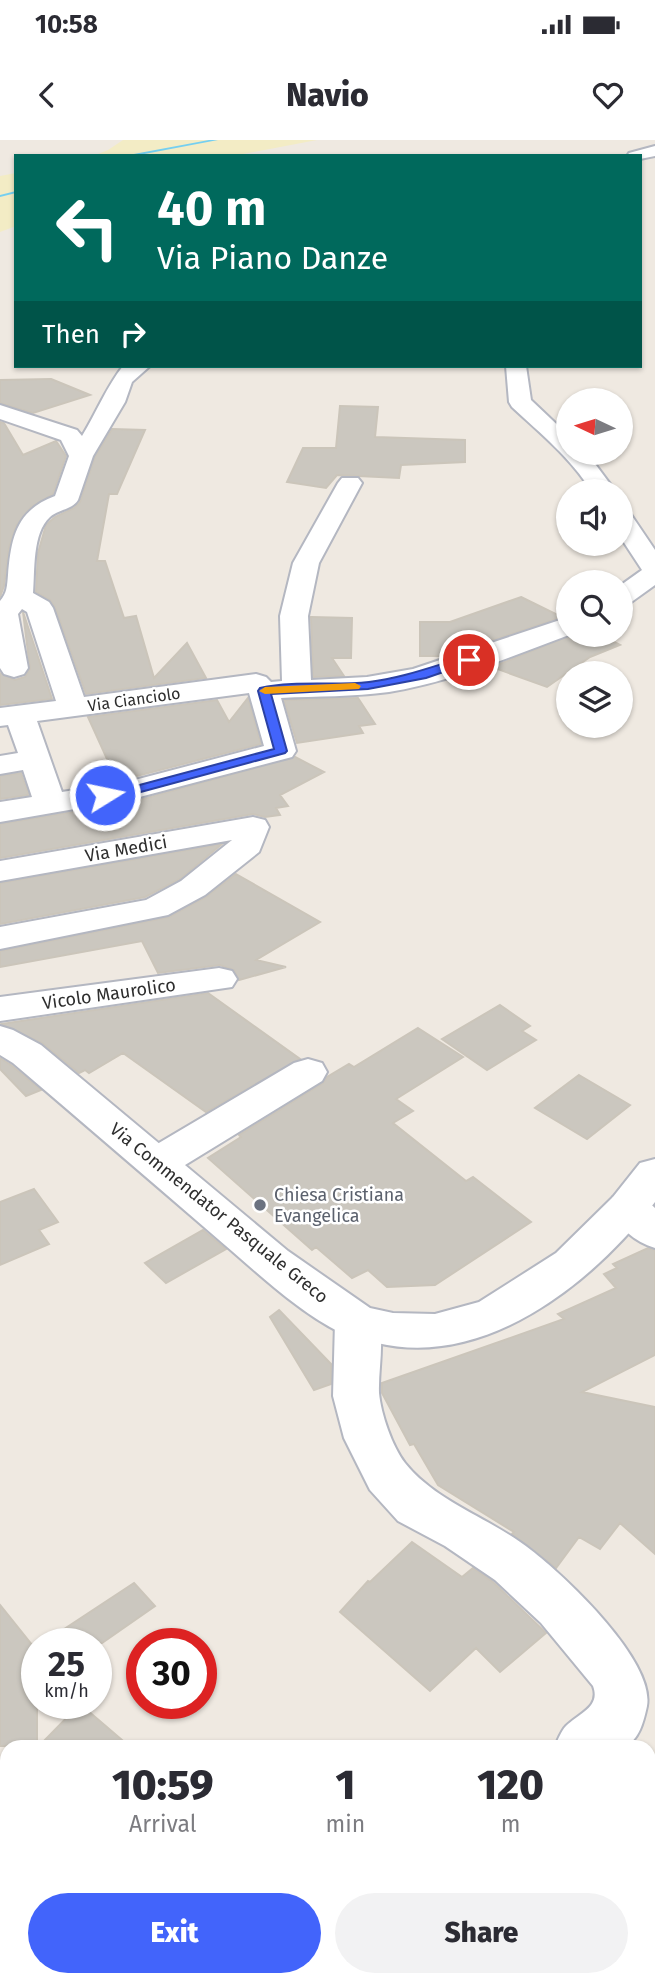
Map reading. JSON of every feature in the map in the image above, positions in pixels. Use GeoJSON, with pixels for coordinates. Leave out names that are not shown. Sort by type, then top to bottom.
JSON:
{"type":"FeatureCollection","features":[{"type":"Feature","properties":{"kind":"street"},"geometry":{"type":"LineString","coordinates":[[14,667],[4,613],[19,596],[13,548],[36,516],[46,508],[66,500],[81,456],[114,402],[122,381],[136,368]]}},
{"type":"Feature","properties":{"kind":"street"},"geometry":{"type":"LineString","coordinates":[[516,368],[520,402],[556,437]]}},
{"type":"Feature","properties":{"kind":"street"},"geometry":{"type":"LineString","coordinates":[[0,412],[69,435],[77,444],[81,456]]}},
{"type":"Feature","properties":{"kind":"street"},"geometry":{"type":"LineString","coordinates":[[297,687],[294,616],[306,563],[350,484]]}},
{"type":"Feature","properties":{"kind":"street"},"geometry":{"type":"LineString","coordinates":[[633,537],[655,572],[633,588]]}},
{"type":"Feature","properties":{"kind":"street"},"geometry":{"type":"LineString","coordinates":[[19,596],[39,608],[73,707]]}},
{"type":"Feature","properties":{"kind":"street"},"geometry":{"type":"LineString","coordinates":[[0,811],[132,790],[281,751],[264,691],[297,687],[368,686],[422,676],[556,630]]}},
{"type":"Feature","properties":{"kind":"street","name":"Via Cianciolo"},"geometry":{"type":"LineString","coordinates":[[10,716],[256,683],[264,691]]}},
{"type":"Feature","properties":{"kind":"street"},"geometry":{"type":"LineString","coordinates":[[10,716],[35,759],[50,803]]}},
{"type":"Feature","properties":{"kind":"street"},"geometry":{"type":"LineString","coordinates":[[0,765],[35,759]]}},
{"type":"Feature","properties":{"kind":"street"},"geometry":{"type":"LineString","coordinates":[[132,790],[151,845]]}},
{"type":"Feature","properties":{"kind":"street","name":"Via Medici"},"geometry":{"type":"LineString","coordinates":[[0,871],[253,827],[247,845],[193,888],[156,908],[0,937]]}},
{"type":"Feature","properties":{"kind":"street","name":"Vicolo Maurolico"},"geometry":{"type":"LineString","coordinates":[[0,1009],[219,979]]}},
{"type":"Feature","properties":{"kind":"street","name":"Via Commendator Pasquale Greco"},"geometry":{"type":"LineString","coordinates":[[0,1038],[27,1054],[274,1262],[335,1308],[358,1322],[393,1330],[435,1331],[493,1315],[641,1220],[655,1173]]}},
{"type":"Feature","properties":{"kind":"street"},"geometry":{"type":"LineString","coordinates":[[156,1163],[308,1072]]}},
{"type":"Feature","properties":{"kind":"street"},"geometry":{"type":"LineString","coordinates":[[358,1322],[356,1395],[368,1438],[387,1476],[416,1506],[463,1531],[513,1565],[559,1607],[615,1672],[623,1693],[618,1720],[591,1740]]}},
{"type":"Feature","properties":{"kind":"sand"},"geometry":{"type":"Polygon","coordinates":[[[123,140],[317,140],[244,154],[98,154],[123,140]]]}},
{"type":"Feature","properties":{"kind":"sand"},"geometry":{"type":"Polygon","coordinates":[[[14,173],[14,227],[0,232],[0,176],[14,173]]]}},
{"type":"Feature","properties":{"kind":"building"},"geometry":{"type":"Polygon","coordinates":[[[51,379],[90,395],[33,413],[0,403],[0,380],[51,379]]]}},
{"type":"Feature","properties":{"kind":"building"},"geometry":{"type":"Polygon","coordinates":[[[340,406],[378,407],[375,437],[465,440],[465,462],[401,465],[399,478],[337,475],[326,488],[287,482],[303,448],[336,448],[340,406]]]}},
{"type":"Feature","properties":{"kind":"building"},"geometry":{"type":"Polygon","coordinates":[[[0,422],[4,423],[23,455],[56,441],[66,456],[53,494],[31,507],[16,526],[0,597],[0,422]]]}},
{"type":"Feature","properties":{"kind":"building"},"geometry":{"type":"Polygon","coordinates":[[[112,429],[145,430],[117,494],[109,494],[97,561],[105,561],[124,618],[136,616],[154,678],[187,643],[206,678],[86,694],[55,607],[50,600],[36,592],[38,553],[46,525],[80,502],[95,457],[112,429]]]}},
{"type":"Feature","properties":{"kind":"building"},"geometry":{"type":"Polygon","coordinates":[[[521,597],[556,614],[556,619],[445,656],[420,656],[420,622],[450,622],[521,597]]]}},
{"type":"Feature","properties":{"kind":"building"},"geometry":{"type":"Polygon","coordinates":[[[23,612],[52,699],[0,705],[0,673],[15,680],[25,677],[30,669],[23,612]]]}},
{"type":"Feature","properties":{"kind":"building"},"geometry":{"type":"Polygon","coordinates":[[[311,617],[352,618],[351,658],[332,658],[344,676],[313,677],[311,617]]]}},
{"type":"Feature","properties":{"kind":"building"},"geometry":{"type":"Polygon","coordinates":[[[556,641],[556,647],[615,647],[584,661],[556,661],[556,681],[547,687],[492,667],[556,641]]]}},
{"type":"Feature","properties":{"kind":"building"},"geometry":{"type":"Polygon","coordinates":[[[248,698],[261,744],[117,781],[88,717],[217,700],[229,722],[248,698]]]}},
{"type":"Feature","properties":{"kind":"building"},"geometry":{"type":"Polygon","coordinates":[[[358,698],[375,724],[359,726],[363,733],[297,743],[284,700],[358,698]]]}},
{"type":"Feature","properties":{"kind":"building"},"geometry":{"type":"Polygon","coordinates":[[[295,757],[324,772],[280,795],[288,806],[276,808],[280,815],[265,817],[253,814],[0,858],[0,824],[132,802],[295,757]]]}},
{"type":"Feature","properties":{"kind":"building"},"geometry":{"type":"Polygon","coordinates":[[[21,773],[29,795],[0,799],[0,776],[21,773]]]}},
{"type":"Feature","properties":{"kind":"building"},"geometry":{"type":"Polygon","coordinates":[[[222,844],[180,879],[145,897],[0,924],[0,883],[222,844]]]}},
{"type":"Feature","properties":{"kind":"building"},"geometry":{"type":"Polygon","coordinates":[[[236,874],[320,922],[256,960],[286,967],[239,980],[234,970],[220,965],[158,973],[142,941],[0,967],[0,951],[169,917],[206,897],[236,874]]]}},
{"type":"Feature","properties":{"kind":"building"},"geometry":{"type":"Polygon","coordinates":[[[208,993],[300,1059],[206,1112],[123,1053],[89,1073],[85,1070],[79,1073],[42,1043],[1,1024],[208,993]]]}},
{"type":"Feature","properties":{"kind":"building"},"geometry":{"type":"Polygon","coordinates":[[[500,1005],[530,1026],[522,1031],[536,1040],[487,1070],[442,1039],[500,1005]]]}},
{"type":"Feature","properties":{"kind":"building"},"geometry":{"type":"Polygon","coordinates":[[[418,1028],[463,1057],[396,1099],[413,1111],[393,1123],[466,1181],[473,1177],[531,1222],[435,1285],[387,1287],[368,1270],[352,1278],[316,1247],[312,1250],[208,1158],[241,1137],[239,1135],[323,1083],[327,1077],[349,1064],[354,1067],[418,1028]]]}},
{"type":"Feature","properties":{"kind":"building"},"geometry":{"type":"Polygon","coordinates":[[[0,1058],[41,1090],[26,1096],[0,1069],[0,1058]]]}},
{"type":"Feature","properties":{"kind":"building"},"geometry":{"type":"Polygon","coordinates":[[[579,1075],[630,1105],[587,1139],[535,1108],[579,1075]]]}},
{"type":"Feature","properties":{"kind":"building"},"geometry":{"type":"Polygon","coordinates":[[[34,1189],[58,1222],[39,1230],[49,1244],[0,1265],[0,1202],[34,1189]]]}},
{"type":"Feature","properties":{"kind":"building"},"geometry":{"type":"Polygon","coordinates":[[[203,1230],[226,1249],[166,1283],[145,1263],[203,1230]]]}},
{"type":"Feature","properties":{"kind":"building"},"geometry":{"type":"Polygon","coordinates":[[[648,1248],[655,1250],[655,1355],[582,1392],[655,1407],[655,1554],[620,1523],[600,1549],[579,1537],[556,1568],[512,1534],[514,1532],[438,1485],[414,1444],[410,1445],[382,1393],[382,1383],[564,1319],[558,1314],[616,1288],[604,1274],[617,1268],[613,1264],[648,1248]]]}},
{"type":"Feature","properties":{"kind":"building"},"geometry":{"type":"Polygon","coordinates":[[[279,1310],[331,1364],[331,1384],[314,1390],[270,1317],[279,1310]]]}},
{"type":"Feature","properties":{"kind":"building"},"geometry":{"type":"Polygon","coordinates":[[[412,1542],[462,1577],[473,1568],[493,1582],[546,1633],[500,1672],[476,1648],[430,1691],[340,1612],[368,1581],[412,1542]]]}},
{"type":"Feature","properties":{"kind":"building"},"geometry":{"type":"Polygon","coordinates":[[[134,1583],[155,1606],[112,1636],[112,1628],[66,1628],[134,1583]]]}},
{"type":"Feature","properties":{"kind":"building"},"geometry":{"type":"Polygon","coordinates":[[[0,1605],[21,1631],[21,1719],[37,1719],[37,1740],[0,1740],[0,1605]]]}},
{"type":"Feature","properties":{"kind":"building"},"geometry":{"type":"Polygon","coordinates":[[[65,1719],[98,1719],[122,1740],[45,1740],[65,1719]]]}},
{"type":"Feature","properties":{"kind":"waterway"},"geometry":{"type":"LineString","coordinates":[[136,154],[216,140]]}},
{"type":"Feature","properties":{"kind":"waterway"},"geometry":{"type":"LineString","coordinates":[[0,196],[14,192]]}},
{"type":"Feature","properties":{"kind":"slow traffic"},"geometry":{"type":"LineString","coordinates":[[265,691],[297,687],[355,686]]}},
{"type":"Feature","properties":{"kind":"place","name":"Chiesa Cristiana Evangelica"},"geometry":{"type":"Point","coordinates":[260,1205]}},
{"type":"Feature","properties":{"kind":"route"},"geometry":{"type":"LineString","coordinates":[[105,795],[281,751],[264,691],[297,687],[368,686],[422,676],[469,660]]}}]}
